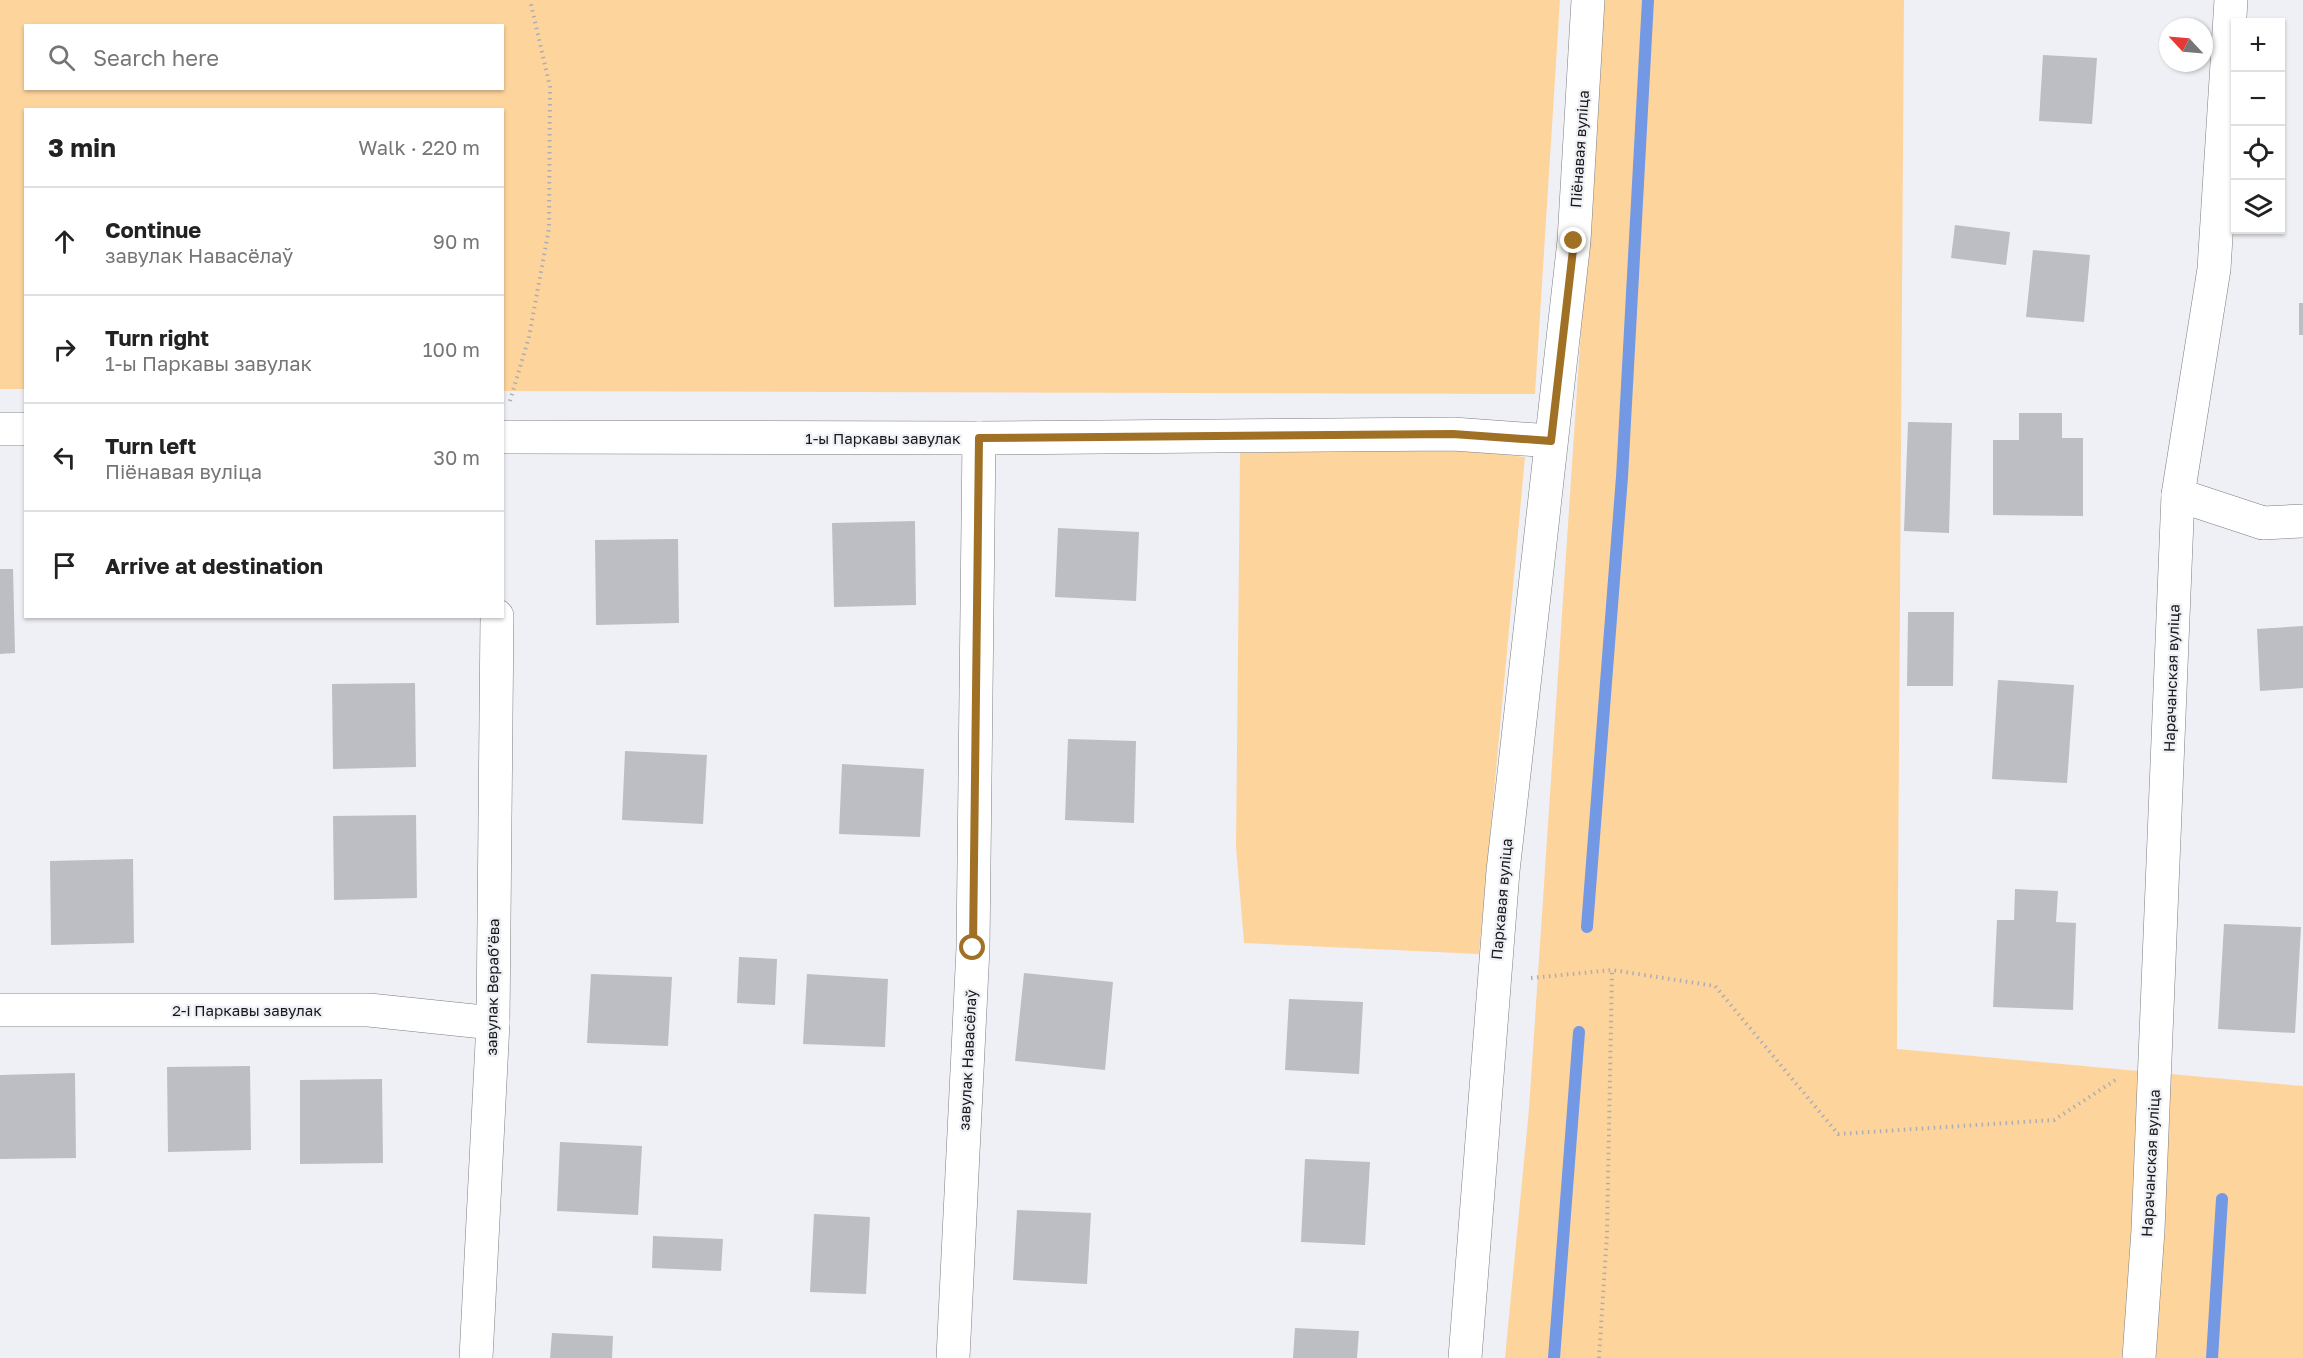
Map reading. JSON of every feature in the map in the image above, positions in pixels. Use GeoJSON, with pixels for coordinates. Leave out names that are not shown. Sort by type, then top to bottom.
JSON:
{"type":"FeatureCollection","features":[{"type":"Feature","properties":{"kind":"street","name":"Піёнавая вуліца"},"geometry":{"type":"LineString","coordinates":[[1551,441],[1574,241],[1588,0]]}},
{"type":"Feature","properties":{"kind":"street","name":"Нарачанская вуліца"},"geometry":{"type":"LineString","coordinates":[[2139,1358],[2148,1230],[2178,495],[2214,269],[2231,0]]}},
{"type":"Feature","properties":{"kind":"street"},"geometry":{"type":"LineString","coordinates":[[0,429],[24,429]]}},
{"type":"Feature","properties":{"kind":"street","name":"1-ы Паркавы завулак"},"geometry":{"type":"LineString","coordinates":[[504,437],[979,438],[1453,434],[1551,441]]}},
{"type":"Feature","properties":{"kind":"street","name":"завулак Навасёлаў"},"geometry":{"type":"LineString","coordinates":[[953,1358],[973,948],[979,438]]}},
{"type":"Feature","properties":{"kind":"street","name":"Паркавая вуліца"},"geometry":{"type":"LineString","coordinates":[[1465,1358],[1503,871],[1551,441]]}},
{"type":"Feature","properties":{"kind":"street"},"geometry":{"type":"LineString","coordinates":[[2178,495],[2263,523],[2303,520]]}},
{"type":"Feature","properties":{"kind":"street","name":"завулак Верабʼёва"},"geometry":{"type":"LineString","coordinates":[[476,1358],[493,1023],[497,618]]}},
{"type":"Feature","properties":{"kind":"street","name":"2-і Паркавы завулак"},"geometry":{"type":"LineString","coordinates":[[0,1010],[369,1010],[493,1023]]}},
{"type":"Feature","properties":{"kind":"path"},"geometry":{"type":"LineString","coordinates":[[509,403],[529,337],[549,228],[550,87],[530,0]]}},
{"type":"Feature","properties":{"kind":"path"},"geometry":{"type":"LineString","coordinates":[[1494,982],[1612,969],[1715,986],[1838,1134],[2054,1120],[2155,1055]]}},
{"type":"Feature","properties":{"kind":"path"},"geometry":{"type":"LineString","coordinates":[[1599,1358],[1607,1234],[1612,969]]}},
{"type":"Feature","properties":{"kind":"shaded area"},"geometry":{"type":"Polygon","coordinates":[[[0,0],[1560,0],[1535,394],[504,391],[504,108],[24,108],[24,389],[0,389],[0,0]]]}},
{"type":"Feature","properties":{"kind":"shaded area"},"geometry":{"type":"Polygon","coordinates":[[[1603,0],[1904,0],[1897,1049],[2303,1086],[2303,1358],[1505,1358],[1529,1109],[1603,0]]]}},
{"type":"Feature","properties":{"kind":"shaded area"},"geometry":{"type":"Polygon","coordinates":[[[1445,448],[1525,457],[1479,954],[1244,943],[1236,847],[1240,453],[1445,448]]]}},
{"type":"Feature","properties":{"kind":"building"},"geometry":{"type":"Polygon","coordinates":[[[2043,55],[2097,58],[2092,124],[2039,121],[2043,55]]]}},
{"type":"Feature","properties":{"kind":"building"},"geometry":{"type":"Polygon","coordinates":[[[1955,225],[2010,232],[2006,265],[1951,258],[1955,225]]]}},
{"type":"Feature","properties":{"kind":"building"},"geometry":{"type":"Polygon","coordinates":[[[2033,250],[2090,255],[2084,322],[2026,317],[2033,250]]]}},
{"type":"Feature","properties":{"kind":"building"},"geometry":{"type":"Polygon","coordinates":[[[2299,303],[2303,303],[2303,335],[2299,335],[2299,303]]]}},
{"type":"Feature","properties":{"kind":"building"},"geometry":{"type":"Polygon","coordinates":[[[2019,413],[2062,413],[2062,438],[2083,438],[2083,516],[1993,515],[1993,440],[2019,440],[2019,413]]]}},
{"type":"Feature","properties":{"kind":"building"},"geometry":{"type":"Polygon","coordinates":[[[1908,422],[1952,423],[1949,533],[1904,531],[1908,422]]]}},
{"type":"Feature","properties":{"kind":"building"},"geometry":{"type":"Polygon","coordinates":[[[915,521],[916,605],[834,607],[832,523],[915,521]]]}},
{"type":"Feature","properties":{"kind":"building"},"geometry":{"type":"Polygon","coordinates":[[[1058,528],[1139,532],[1136,601],[1055,597],[1058,528]]]}},
{"type":"Feature","properties":{"kind":"building"},"geometry":{"type":"Polygon","coordinates":[[[678,539],[679,623],[596,625],[595,540],[678,539]]]}},
{"type":"Feature","properties":{"kind":"building"},"geometry":{"type":"Polygon","coordinates":[[[0,569],[13,569],[15,653],[0,654],[0,569]]]}},
{"type":"Feature","properties":{"kind":"building"},"geometry":{"type":"Polygon","coordinates":[[[1908,612],[1954,612],[1953,686],[1907,686],[1908,612]]]}},
{"type":"Feature","properties":{"kind":"building"},"geometry":{"type":"Polygon","coordinates":[[[2303,626],[2303,688],[2260,691],[2257,629],[2303,626]]]}},
{"type":"Feature","properties":{"kind":"building"},"geometry":{"type":"Polygon","coordinates":[[[1998,680],[2074,685],[2067,783],[1992,779],[1998,680]]]}},
{"type":"Feature","properties":{"kind":"building"},"geometry":{"type":"Polygon","coordinates":[[[415,683],[416,767],[333,769],[332,684],[415,683]]]}},
{"type":"Feature","properties":{"kind":"building"},"geometry":{"type":"Polygon","coordinates":[[[1068,739],[1136,741],[1134,823],[1065,820],[1068,739]]]}},
{"type":"Feature","properties":{"kind":"building"},"geometry":{"type":"Polygon","coordinates":[[[625,751],[707,755],[703,824],[622,820],[625,751]]]}},
{"type":"Feature","properties":{"kind":"building"},"geometry":{"type":"Polygon","coordinates":[[[842,764],[924,769],[920,837],[839,834],[842,764]]]}},
{"type":"Feature","properties":{"kind":"building"},"geometry":{"type":"Polygon","coordinates":[[[416,815],[417,898],[334,900],[333,816],[416,815]]]}},
{"type":"Feature","properties":{"kind":"building"},"geometry":{"type":"Polygon","coordinates":[[[133,859],[134,943],[51,945],[50,861],[133,859]]]}},
{"type":"Feature","properties":{"kind":"building"},"geometry":{"type":"Polygon","coordinates":[[[2015,889],[2058,891],[2056,922],[2076,923],[2073,1010],[1993,1007],[1997,920],[2014,920],[2015,889]]]}},
{"type":"Feature","properties":{"kind":"building"},"geometry":{"type":"Polygon","coordinates":[[[2224,924],[2301,927],[2295,1033],[2218,1029],[2224,924]]]}},
{"type":"Feature","properties":{"kind":"building"},"geometry":{"type":"Polygon","coordinates":[[[739,957],[777,959],[775,1005],[737,1003],[739,957]]]}},
{"type":"Feature","properties":{"kind":"building"},"geometry":{"type":"Polygon","coordinates":[[[1024,973],[1113,982],[1105,1070],[1015,1061],[1024,973]]]}},
{"type":"Feature","properties":{"kind":"building"},"geometry":{"type":"Polygon","coordinates":[[[591,974],[672,977],[668,1046],[587,1043],[591,974]]]}},
{"type":"Feature","properties":{"kind":"building"},"geometry":{"type":"Polygon","coordinates":[[[807,974],[888,979],[885,1047],[803,1044],[807,974]]]}},
{"type":"Feature","properties":{"kind":"building"},"geometry":{"type":"Polygon","coordinates":[[[1289,999],[1363,1002],[1359,1074],[1285,1070],[1289,999]]]}},
{"type":"Feature","properties":{"kind":"building"},"geometry":{"type":"Polygon","coordinates":[[[250,1066],[251,1150],[168,1152],[167,1067],[250,1066]]]}},
{"type":"Feature","properties":{"kind":"building"},"geometry":{"type":"Polygon","coordinates":[[[75,1073],[76,1158],[0,1159],[0,1075],[75,1073]]]}},
{"type":"Feature","properties":{"kind":"building"},"geometry":{"type":"Polygon","coordinates":[[[382,1079],[383,1163],[300,1164],[300,1080],[382,1079]]]}},
{"type":"Feature","properties":{"kind":"building"},"geometry":{"type":"Polygon","coordinates":[[[560,1142],[642,1146],[638,1215],[557,1211],[560,1142]]]}},
{"type":"Feature","properties":{"kind":"building"},"geometry":{"type":"Polygon","coordinates":[[[1305,1159],[1370,1162],[1365,1245],[1301,1242],[1305,1159]]]}},
{"type":"Feature","properties":{"kind":"building"},"geometry":{"type":"Polygon","coordinates":[[[1017,1210],[1091,1213],[1087,1284],[1013,1280],[1017,1210]]]}},
{"type":"Feature","properties":{"kind":"building"},"geometry":{"type":"Polygon","coordinates":[[[814,1214],[870,1217],[866,1294],[810,1292],[814,1214]]]}},
{"type":"Feature","properties":{"kind":"building"},"geometry":{"type":"Polygon","coordinates":[[[653,1236],[723,1239],[721,1271],[652,1268],[653,1236]]]}},
{"type":"Feature","properties":{"kind":"building"},"geometry":{"type":"Polygon","coordinates":[[[1295,1328],[1359,1331],[1357,1358],[1293,1358],[1295,1328]]]}},
{"type":"Feature","properties":{"kind":"building"},"geometry":{"type":"Polygon","coordinates":[[[552,1333],[613,1336],[612,1358],[550,1358],[552,1333]]]}},
{"type":"Feature","properties":{"kind":"waterway"},"geometry":{"type":"LineString","coordinates":[[1587,927],[1622,477],[1648,0]]}},
{"type":"Feature","properties":{"kind":"waterway"},"geometry":{"type":"LineString","coordinates":[[1554,1358],[1579,1032]]}},
{"type":"Feature","properties":{"kind":"waterway"},"geometry":{"type":"LineString","coordinates":[[2212,1358],[2222,1199]]}},
{"type":"Feature","properties":{"kind":"route"},"geometry":{"type":"LineString","coordinates":[[973,948],[979,438],[1453,434],[1551,441],[1574,241]]}}]}
